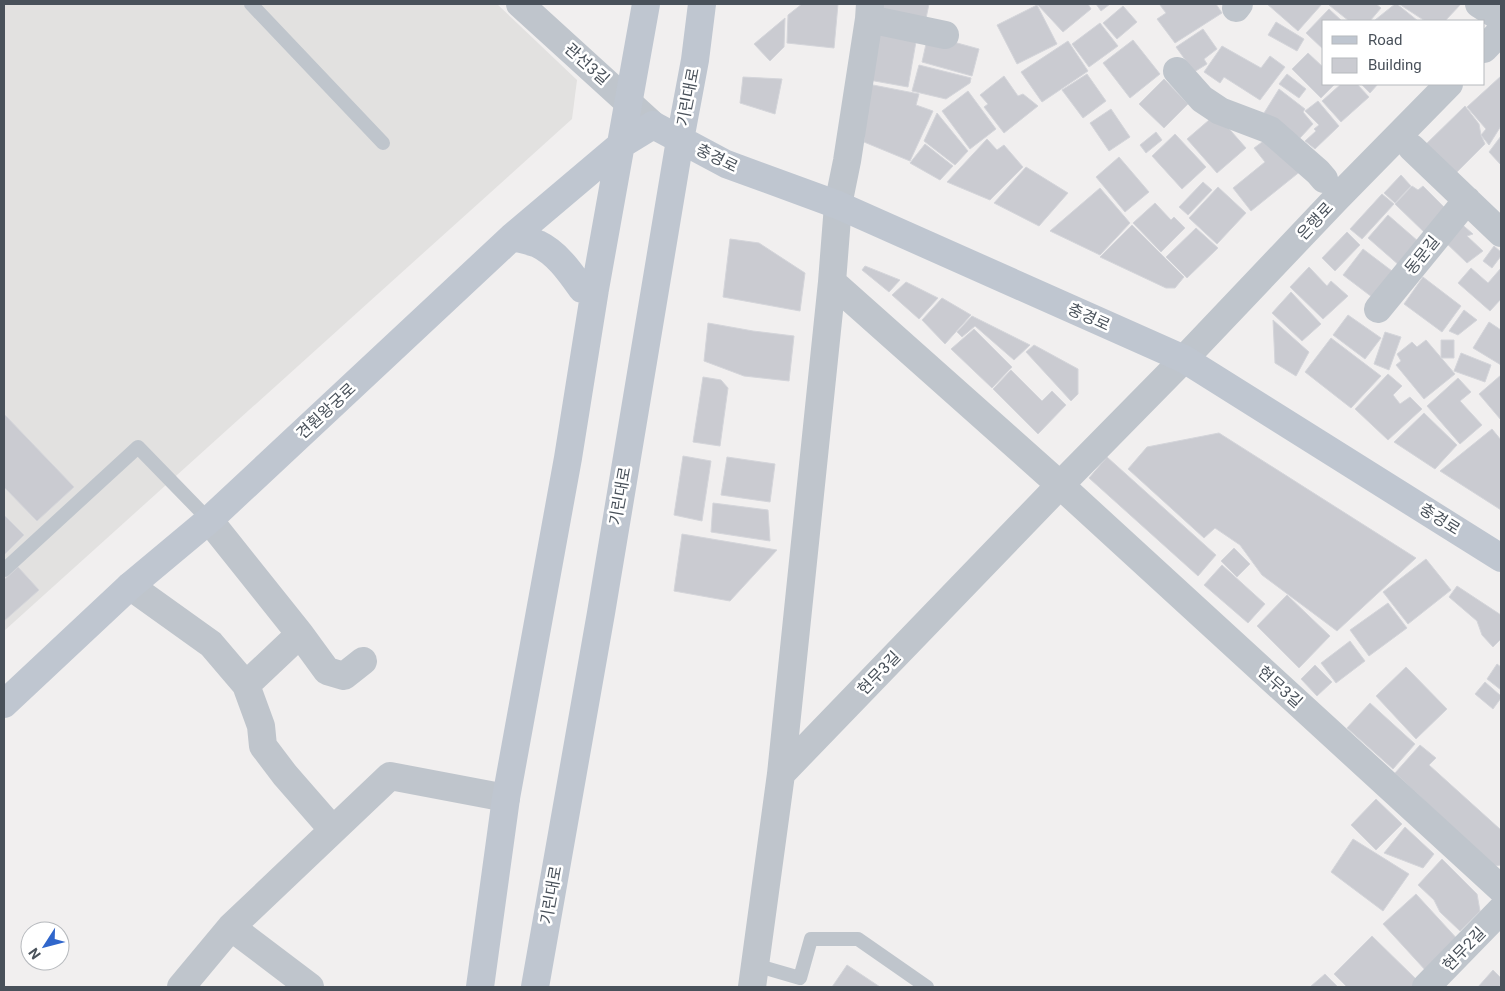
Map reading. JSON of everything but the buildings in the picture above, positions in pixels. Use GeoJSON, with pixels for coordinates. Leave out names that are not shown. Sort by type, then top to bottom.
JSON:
{"type":"FeatureCollection","features":[{"type":"Feature","properties":{"kind":"street","name":"관선3길"},"geometry":{"type":"LineString","coordinates":[[520,4],[653,125]]}},
{"type":"Feature","properties":{"kind":"street"},"geometry":{"type":"LineString","coordinates":[[480,987],[506,798],[568,458],[595,289],[646,4]]}},
{"type":"Feature","properties":{"kind":"street","name":"기린대로"},"geometry":{"type":"LineString","coordinates":[[535,987],[695,60],[702,4]]}},
{"type":"Feature","properties":{"kind":"street"},"geometry":{"type":"LineString","coordinates":[[1479,4],[1501,18]]}},
{"type":"Feature","properties":{"kind":"street"},"geometry":{"type":"LineString","coordinates":[[754,976],[781,774],[832,282],[838,206],[869,11],[945,34]]}},
{"type":"Feature","properties":{"kind":"street"},"geometry":{"type":"LineString","coordinates":[[1485,47],[1501,31]]}},
{"type":"Feature","properties":{"kind":"street","name":"은행로"},"geometry":{"type":"LineString","coordinates":[[1178,71],[1202,99],[1220,111],[1270,130],[1324,179]]}},
{"type":"Feature","properties":{"kind":"street","name":"은행로"},"geometry":{"type":"LineString","coordinates":[[1184,359],[1330,205],[1448,85]]}},
{"type":"Feature","properties":{"kind":"street","name":"충경로"},"geometry":{"type":"LineString","coordinates":[[653,125],[726,164],[838,206],[1184,359],[1501,558]]}},
{"type":"Feature","properties":{"kind":"street","name":"견훤왕궁로"},"geometry":{"type":"LineString","coordinates":[[4,704],[130,586],[209,520],[512,237],[622,144],[653,125]]}},
{"type":"Feature","properties":{"kind":"street"},"geometry":{"type":"LineString","coordinates":[[1412,148],[1501,233]]}},
{"type":"Feature","properties":{"kind":"street","name":"동문길"},"geometry":{"type":"LineString","coordinates":[[1378,309],[1467,200]]}},
{"type":"Feature","properties":{"kind":"street"},"geometry":{"type":"LineString","coordinates":[[512,237],[539,244],[559,260],[582,289],[595,289]]}},
{"type":"Feature","properties":{"kind":"street","name":"현무3길"},"geometry":{"type":"LineString","coordinates":[[832,282],[1060,485],[1501,889]]}},
{"type":"Feature","properties":{"kind":"street","name":"현무3길"},"geometry":{"type":"LineString","coordinates":[[781,774],[1184,359]]}},
{"type":"Feature","properties":{"kind":"street"},"geometry":{"type":"LineString","coordinates":[[209,520],[300,634],[327,671],[344,676],[363,661]]}},
{"type":"Feature","properties":{"kind":"street"},"geometry":{"type":"LineString","coordinates":[[130,586],[210,644],[246,685],[261,726],[263,746],[285,775],[333,830]]}},
{"type":"Feature","properties":{"kind":"street"},"geometry":{"type":"LineString","coordinates":[[246,685],[300,634]]}},
{"type":"Feature","properties":{"kind":"street"},"geometry":{"type":"LineString","coordinates":[[181,987],[232,927],[390,776],[506,798]]}},
{"type":"Feature","properties":{"kind":"street","name":"현무2길"},"geometry":{"type":"LineString","coordinates":[[1426,987],[1501,910]]}},
{"type":"Feature","properties":{"kind":"street"},"geometry":{"type":"LineString","coordinates":[[232,927],[310,987]]}},
{"type":"Feature","properties":{"kind":"lane"},"geometry":{"type":"LineString","coordinates":[[251,4],[383,144]]}},
{"type":"Feature","properties":{"kind":"lane"},"geometry":{"type":"LineString","coordinates":[[4,570],[138,447],[209,520]]}},
{"type":"Feature","properties":{"kind":"lane"},"geometry":{"type":"LineString","coordinates":[[754,976],[800,978],[811,939],[858,940],[927,987]]}},
{"type":"Feature","properties":{"kind":"shaded area"},"geometry":{"type":"Polygon","coordinates":[[[4,4],[497,4],[577,80],[572,119],[4,631],[4,4]]]}}]}
